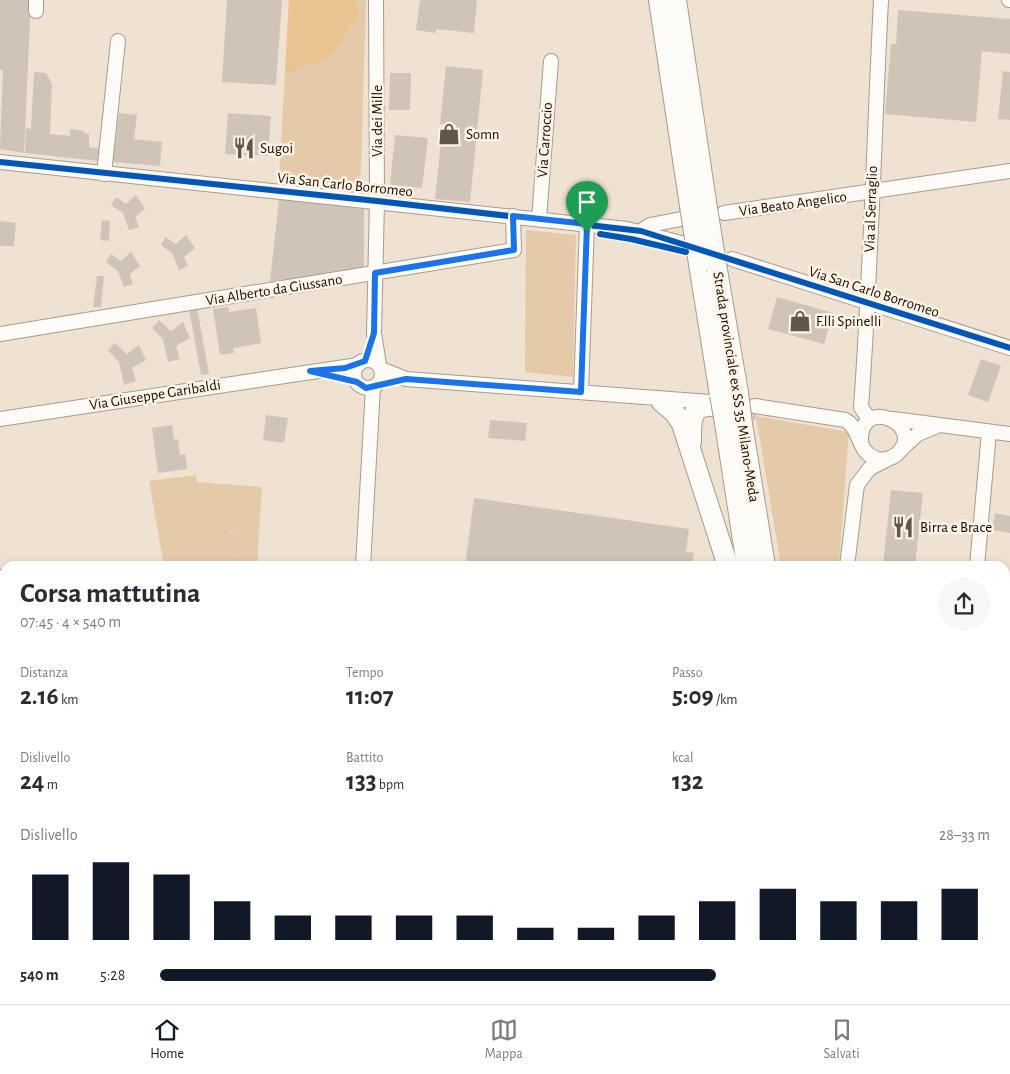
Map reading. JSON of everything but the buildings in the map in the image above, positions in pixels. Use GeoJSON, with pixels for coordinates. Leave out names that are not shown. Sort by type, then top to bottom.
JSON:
{"type":"FeatureCollection","features":[{"type":"Feature","properties":{"kind":"highway","name":"Strada provinciale ex SS 35 Milano-Meda"},"geometry":{"type":"LineString","coordinates":[[659,0],[692,209],[716,264],[726,408],[746,561]]}},
{"type":"Feature","properties":{"kind":"highway","name":"Strada provinciale ex SS 35 Milano-Meda"},"geometry":{"type":"LineString","coordinates":[[676,0],[692,209]]}},
{"type":"Feature","properties":{"kind":"highway"},"geometry":{"type":"LineString","coordinates":[[662,402],[679,418],[691,446],[726,561]]}},
{"type":"Feature","properties":{"kind":"highway","name":"Strada provinciale ex SS 35 Milano-Meda"},"geometry":{"type":"LineString","coordinates":[[726,408],[764,561]]}},
{"type":"Feature","properties":{"kind":"highway"},"geometry":{"type":"LineString","coordinates":[[691,446],[691,422],[726,408]]}},
{"type":"Feature","properties":{"kind":"street","name":"Via dei Mille"},"geometry":{"type":"LineString","coordinates":[[376,0],[377,201],[374,333],[380,367]]}},
{"type":"Feature","properties":{"kind":"street","name":"Via al Serraglio"},"geometry":{"type":"LineString","coordinates":[[873,416],[861,407],[869,304],[871,193],[881,0]]}},
{"type":"Feature","properties":{"kind":"street"},"geometry":{"type":"LineString","coordinates":[[104,174],[118,41]]}},
{"type":"Feature","properties":{"kind":"street","name":"Via Carroccio"},"geometry":{"type":"LineString","coordinates":[[539,219],[550,61]]}},
{"type":"Feature","properties":{"kind":"street","name":"Via San Carlo Borromeo"},"geometry":{"type":"LineString","coordinates":[[0,162],[587,224],[641,231],[685,244]]}},
{"type":"Feature","properties":{"kind":"street","name":"Via Beato Angelico"},"geometry":{"type":"LineString","coordinates":[[724,213],[871,193],[1010,171]]}},
{"type":"Feature","properties":{"kind":"street"},"geometry":{"type":"LineString","coordinates":[[641,231],[650,225],[692,209]]}},
{"type":"Feature","properties":{"kind":"street","name":"Via Alberto da Giussano"},"geometry":{"type":"LineString","coordinates":[[0,334],[514,250],[513,216]]}},
{"type":"Feature","properties":{"kind":"street"},"geometry":{"type":"LineString","coordinates":[[581,392],[587,224]]}},
{"type":"Feature","properties":{"kind":"street","name":"Via San Carlo Borromeo"},"geometry":{"type":"LineString","coordinates":[[716,264],[869,304],[1010,348]]}},
{"type":"Feature","properties":{"kind":"street","name":"Via dei Mille"},"geometry":{"type":"LineString","coordinates":[[361,363],[374,333]]}},
{"type":"Feature","properties":{"kind":"street"},"geometry":{"type":"LineString","coordinates":[[363,561],[372,418],[367,386],[354,374],[361,363],[372,361],[380,367],[382,378],[367,386]]}},
{"type":"Feature","properties":{"kind":"street","name":"Via Giuseppe Garibaldi"},"geometry":{"type":"LineString","coordinates":[[0,419],[310,371],[345,368],[361,363]]}},
{"type":"Feature","properties":{"kind":"street","name":"Via Giuseppe Garibaldi"},"geometry":{"type":"LineString","coordinates":[[380,367],[406,379]]}},
{"type":"Feature","properties":{"kind":"street","name":"Via Giuseppe Garibaldi"},"geometry":{"type":"LineString","coordinates":[[310,371],[367,386],[406,379],[581,392],[726,408]]}},
{"type":"Feature","properties":{"kind":"street","name":"Via Giuseppe Garibaldi"},"geometry":{"type":"LineString","coordinates":[[642,398],[662,402],[726,408],[826,415]]}},
{"type":"Feature","properties":{"kind":"street"},"geometry":{"type":"LineString","coordinates":[[826,415],[873,416],[1010,434]]}},
{"type":"Feature","properties":{"kind":"street"},"geometry":{"type":"LineString","coordinates":[[826,415],[851,422],[868,454],[874,458],[888,459]]}},
{"type":"Feature","properties":{"kind":"street"},"geometry":{"type":"LineString","coordinates":[[861,442],[861,435],[873,416]]}},
{"type":"Feature","properties":{"kind":"street"},"geometry":{"type":"LineString","coordinates":[[893,419],[903,430],[903,445],[900,451]]}},
{"type":"Feature","properties":{"kind":"street"},"geometry":{"type":"LineString","coordinates":[[848,561],[857,485],[870,468],[900,451],[918,434],[926,429],[943,426]]}},
{"type":"Feature","properties":{"kind":"street"},"geometry":{"type":"LineString","coordinates":[[977,561],[989,432]]}},
{"type":"Feature","properties":{"kind":"path"},"geometry":{"type":"LineString","coordinates":[[231,530],[235,540],[235,561]]}},
{"type":"Feature","properties":{"kind":"shaded area"},"geometry":{"type":"Polygon","coordinates":[[[289,0],[366,0],[361,173],[356,186],[279,179],[289,0]]]}},
{"type":"Feature","properties":{"kind":"shaded area"},"geometry":{"type":"Polygon","coordinates":[[[289,0],[354,0],[359,14],[349,27],[343,41],[326,60],[316,65],[302,64],[292,72],[285,73],[289,0]]]}},
{"type":"Feature","properties":{"kind":"shaded area"},"geometry":{"type":"Polygon","coordinates":[[[526,230],[576,235],[573,377],[525,372],[526,230]]]}},
{"type":"Feature","properties":{"kind":"shaded area"},"geometry":{"type":"Polygon","coordinates":[[[756,416],[849,432],[839,561],[780,561],[756,416]]]}},
{"type":"Feature","properties":{"kind":"shaded area"},"geometry":{"type":"Polygon","coordinates":[[[196,475],[197,482],[262,487],[257,561],[163,561],[149,481],[196,475]]]}},
{"type":"Feature","properties":{"kind":"tunnel"},"geometry":{"type":"LineString","coordinates":[[732,411],[756,413]]}},
{"type":"Feature","properties":{"kind":"cycle path"},"geometry":{"type":"LineString","coordinates":[[0,162],[377,201],[641,231],[1010,348]]}},
{"type":"Feature","properties":{"kind":"cycle path"},"geometry":{"type":"LineString","coordinates":[[600,234],[686,252]]}},
{"type":"Feature","properties":{"kind":"place","name":"Somn"},"geometry":{"type":"Point","coordinates":[449,134]}},
{"type":"Feature","properties":{"kind":"place","name":"Sugoi"},"geometry":{"type":"Point","coordinates":[244,148]}},
{"type":"Feature","properties":{"kind":"place","name":"F.lli Spinelli"},"geometry":{"type":"Point","coordinates":[800,321]}},
{"type":"Feature","properties":{"kind":"place","name":"Birra e Brace"},"geometry":{"type":"Point","coordinates":[903,527]}},
{"type":"Feature","properties":{"kind":"route"},"geometry":{"type":"LineString","coordinates":[[513,216],[587,224],[587,232],[581,392],[406,379],[366,388],[357,382],[310,371],[345,368],[365,361],[374,333],[375,273],[514,250],[513,216]]}}]}
